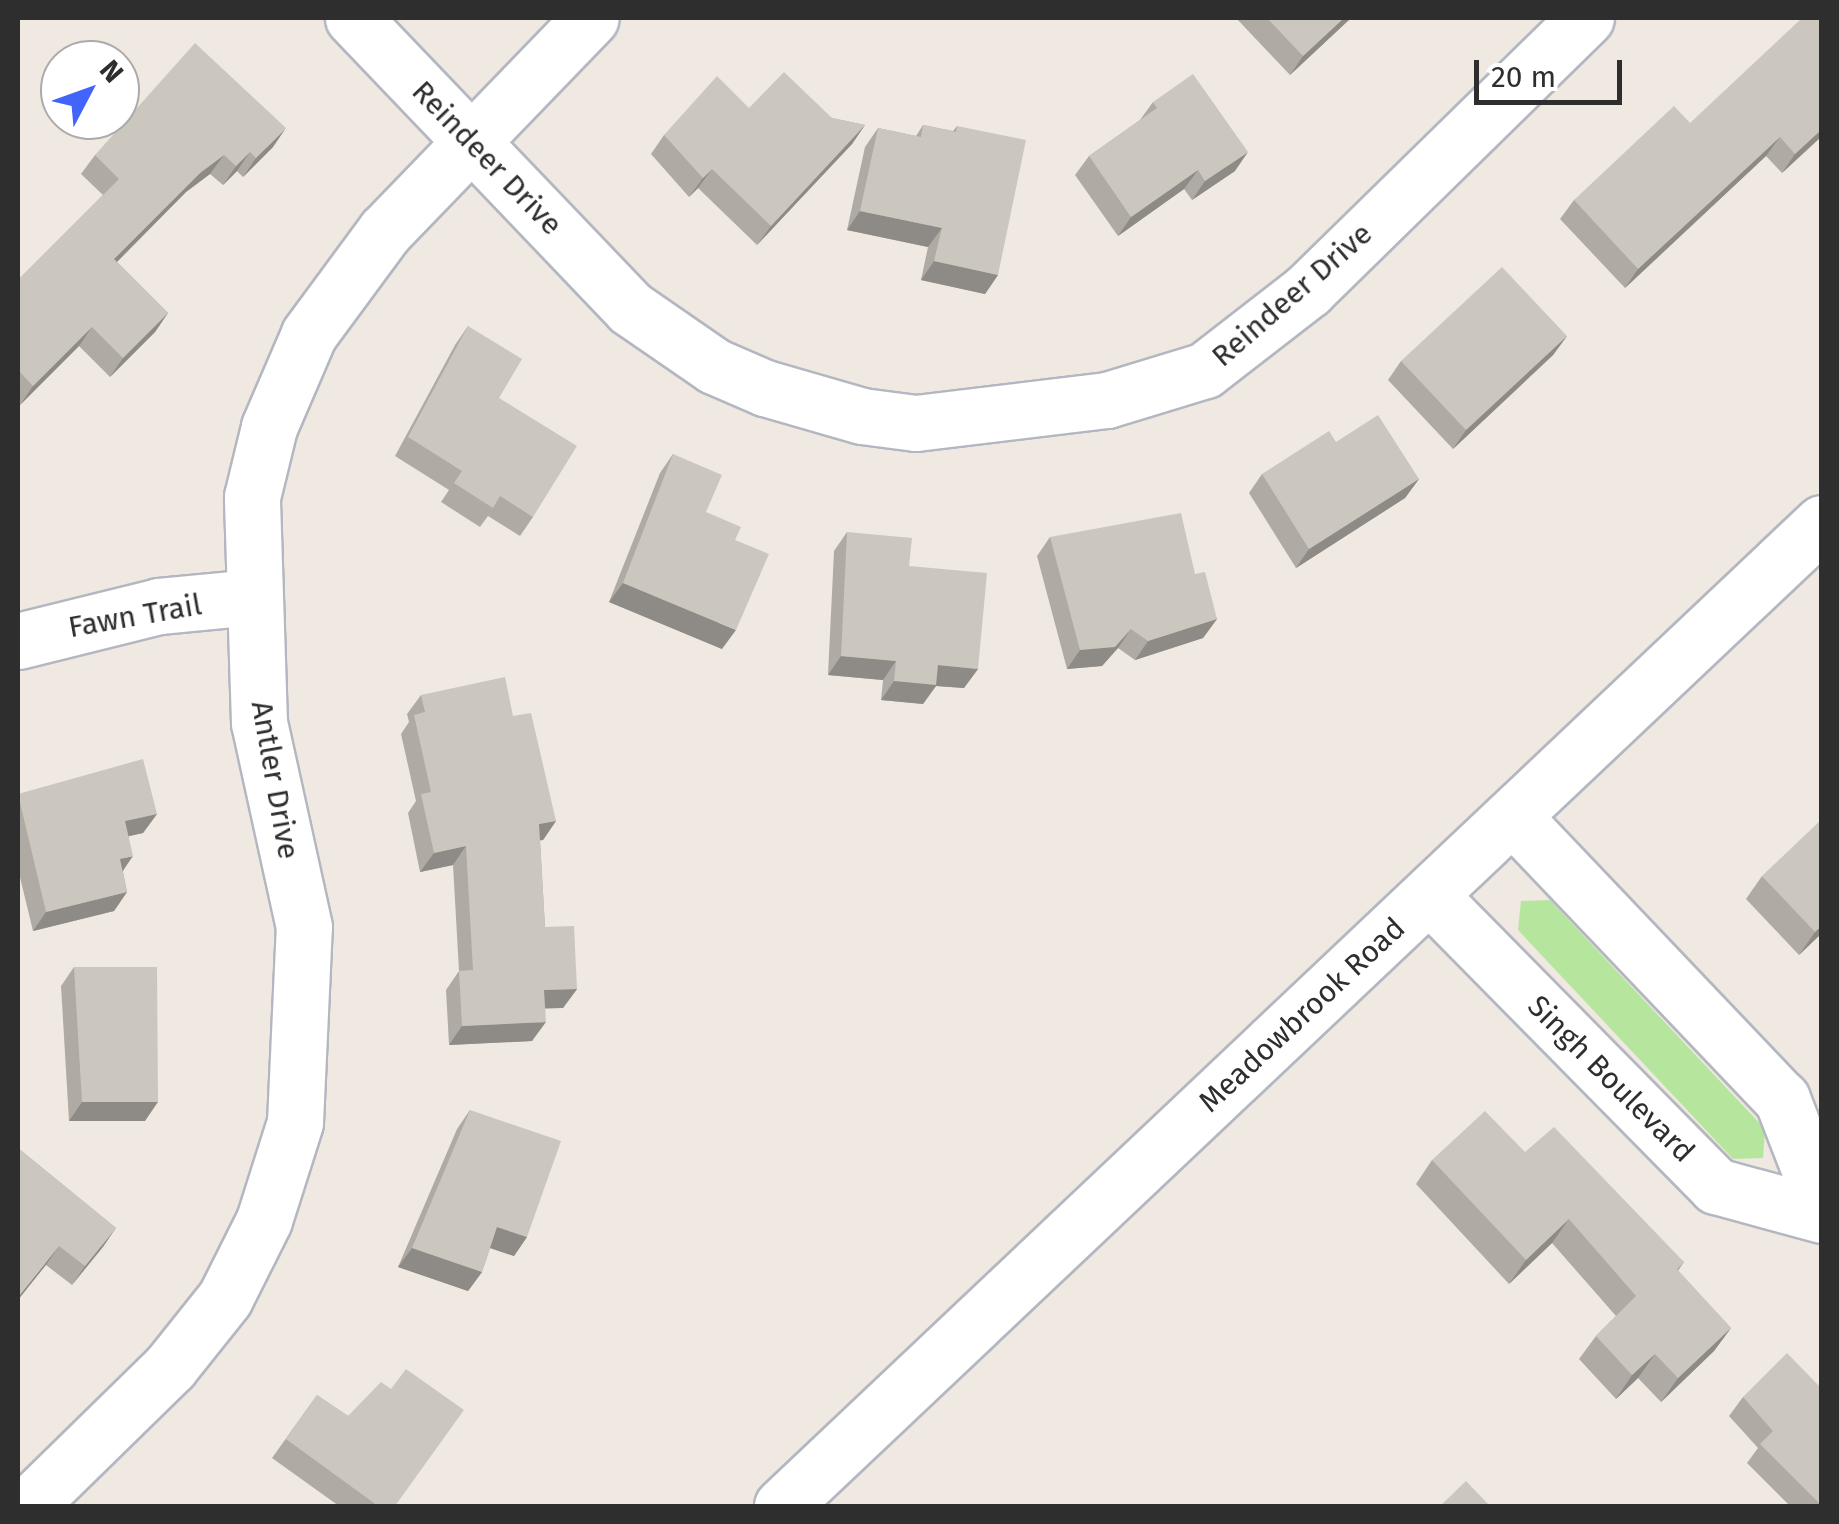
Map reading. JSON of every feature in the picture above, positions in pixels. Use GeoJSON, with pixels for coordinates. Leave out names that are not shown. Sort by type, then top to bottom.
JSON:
{"type":"FeatureCollection","features":[{"type":"Feature","properties":{"kind":"street","name":"Reindeer Drive"},"geometry":{"type":"LineString","coordinates":[[353,18],[630,308],[714,366],[765,388],[880,418],[916,423],[1045,411],[1205,370],[1308,290],[1586,18]]}},
{"type":"Feature","properties":{"kind":"street","name":"Antler Drive"},"geometry":{"type":"LineString","coordinates":[[28,1506],[170,1367],[225,1298],[264,1220],[296,1122],[304,927],[259,723],[252,497],[269,427],[309,334],[385,231],[591,18]]}},
{"type":"Feature","properties":{"kind":"street","name":"Meadowbrook Road"},"geometry":{"type":"LineString","coordinates":[[782,1506],[1822,523]]}},
{"type":"Feature","properties":{"kind":"street","name":"Fawn Trail"},"geometry":{"type":"LineString","coordinates":[[18,641],[160,606],[255,598]]}},
{"type":"Feature","properties":{"kind":"street"},"geometry":{"type":"LineString","coordinates":[[1512,817],[1782,1100],[1822,1202]]}},
{"type":"Feature","properties":{"kind":"street","name":"Singh Boulevard"},"geometry":{"type":"LineString","coordinates":[[1430,895],[1716,1186],[1822,1215]]}},
{"type":"Feature","properties":{"kind":"green space"},"geometry":{"type":"Polygon","coordinates":[[[1550,900],[1765,1129],[1763,1158],[1733,1159],[1518,930],[1521,901],[1550,900]]]}},
{"type":"Feature","properties":{"kind":"building"},"geometry":{"type":"Polygon","coordinates":[[[1267,18],[1344,18],[1303,56],[1267,18]]]}},
{"type":"Feature","properties":{"kind":"building"},"geometry":{"type":"Polygon","coordinates":[[[1802,18],[1822,18],[1822,129],[1795,154],[1780,137],[1638,269],[1574,200],[1674,106],[1690,123],[1802,18]]]}},
{"type":"Feature","properties":{"kind":"building"},"geometry":{"type":"Polygon","coordinates":[[[195,43],[286,128],[256,158],[250,152],[236,166],[224,155],[200,173],[114,259],[168,313],[123,358],[92,327],[33,386],[18,370],[18,280],[119,179],[95,155],[108,140],[140,140],[140,105],[195,43]]]}},
{"type":"Feature","properties":{"kind":"building"},"geometry":{"type":"Polygon","coordinates":[[[784,72],[832,118],[865,125],[771,226],[712,169],[703,178],[664,135],[717,76],[749,108],[784,72]]]}},
{"type":"Feature","properties":{"kind":"building"},"geometry":{"type":"Polygon","coordinates":[[[1193,74],[1248,152],[1205,181],[1198,170],[1131,217],[1089,156],[1157,108],[1153,102],[1193,74]]]}},
{"type":"Feature","properties":{"kind":"building"},"geometry":{"type":"Polygon","coordinates":[[[923,125],[956,132],[957,126],[1026,140],[998,275],[934,261],[942,228],[860,211],[878,128],[921,137],[923,125]]]}},
{"type":"Feature","properties":{"kind":"building"},"geometry":{"type":"Polygon","coordinates":[[[1502,267],[1567,336],[1466,430],[1401,361],[1502,267]]]}},
{"type":"Feature","properties":{"kind":"building"},"geometry":{"type":"Polygon","coordinates":[[[468,326],[522,359],[499,398],[577,446],[533,517],[500,496],[493,508],[454,483],[462,471],[408,437],[468,326]]]}},
{"type":"Feature","properties":{"kind":"building"},"geometry":{"type":"Polygon","coordinates":[[[1378,415],[1419,479],[1309,549],[1262,474],[1329,431],[1336,442],[1378,415]]]}},
{"type":"Feature","properties":{"kind":"building"},"geometry":{"type":"Polygon","coordinates":[[[673,454],[722,475],[706,512],[741,527],[735,540],[769,554],[736,630],[623,583],[673,454]]]}},
{"type":"Feature","properties":{"kind":"building"},"geometry":{"type":"Polygon","coordinates":[[[1181,513],[1195,574],[1205,572],[1217,619],[1148,641],[1131,629],[1115,647],[1080,650],[1050,537],[1181,513]]]}},
{"type":"Feature","properties":{"kind":"building"},"geometry":{"type":"Polygon","coordinates":[[[847,532],[912,538],[909,566],[987,573],[978,669],[938,665],[936,685],[894,681],[896,661],[841,656],[847,532]]]}},
{"type":"Feature","properties":{"kind":"building"},"geometry":{"type":"Polygon","coordinates":[[[505,677],[513,716],[531,713],[556,821],[539,824],[545,927],[574,926],[577,989],[544,990],[546,1022],[462,1026],[459,971],[473,970],[466,846],[434,853],[421,794],[431,792],[414,715],[425,712],[421,695],[505,677]]]}},
{"type":"Feature","properties":{"kind":"building"},"geometry":{"type":"Polygon","coordinates":[[[143,759],[157,814],[125,821],[133,856],[120,859],[127,892],[46,912],[18,794],[143,759]]]}},
{"type":"Feature","properties":{"kind":"building"},"geometry":{"type":"Polygon","coordinates":[[[1822,819],[1822,925],[1815,932],[1762,876],[1822,819]]]}},
{"type":"Feature","properties":{"kind":"building"},"geometry":{"type":"Polygon","coordinates":[[[74,967],[157,967],[158,1102],[82,1102],[74,967]]]}},
{"type":"Feature","properties":{"kind":"building"},"geometry":{"type":"Polygon","coordinates":[[[470,1110],[561,1141],[527,1237],[497,1227],[482,1272],[412,1248],[470,1110]]]}},
{"type":"Feature","properties":{"kind":"building"},"geometry":{"type":"Polygon","coordinates":[[[1485,1111],[1525,1152],[1554,1127],[1684,1262],[1677,1269],[1731,1328],[1678,1378],[1655,1354],[1632,1375],[1596,1336],[1636,1296],[1569,1219],[1526,1260],[1432,1160],[1485,1111]]]}},
{"type":"Feature","properties":{"kind":"building"},"geometry":{"type":"Polygon","coordinates":[[[18,1148],[116,1228],[85,1266],[59,1246],[18,1297],[18,1148]]]}},
{"type":"Feature","properties":{"kind":"building"},"geometry":{"type":"Polygon","coordinates":[[[1787,1353],[1822,1389],[1822,1506],[1760,1444],[1773,1431],[1743,1397],[1787,1353]]]}},
{"type":"Feature","properties":{"kind":"building"},"geometry":{"type":"Polygon","coordinates":[[[406,1369],[464,1410],[395,1506],[378,1506],[286,1439],[317,1395],[348,1416],[381,1382],[391,1389],[406,1369]]]}},
{"type":"Feature","properties":{"kind":"building"},"geometry":{"type":"Polygon","coordinates":[[[1466,1481],[1490,1506],[1440,1506],[1466,1481]]]}}]}
